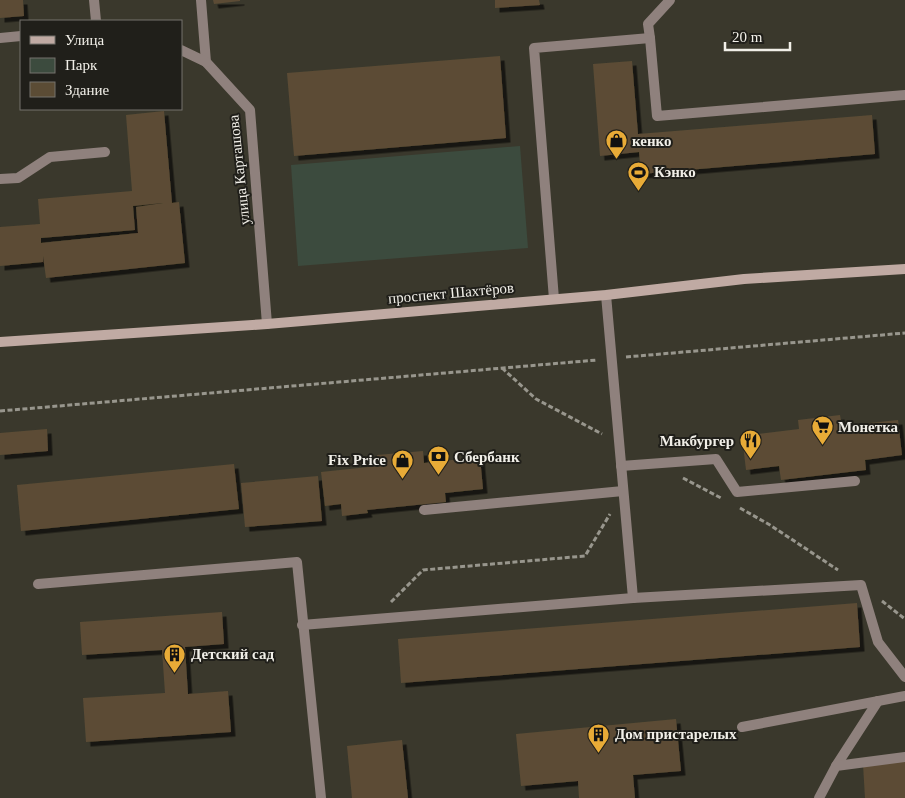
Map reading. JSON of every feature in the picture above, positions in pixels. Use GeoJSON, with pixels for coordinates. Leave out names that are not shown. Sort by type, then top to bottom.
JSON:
{"type":"FeatureCollection","features":[{"type":"Feature","properties":{"kind":"main road","name":"проспект Шахтёров"},"geometry":{"type":"LineString","coordinates":[[0,342],[268,324],[606,295],[744,279],[905,268]]}},
{"type":"Feature","properties":{"kind":"lane"},"geometry":{"type":"LineString","coordinates":[[94,0],[96,20]]}},
{"type":"Feature","properties":{"kind":"lane"},"geometry":{"type":"LineString","coordinates":[[201,0],[206,62]]}},
{"type":"Feature","properties":{"kind":"lane"},"geometry":{"type":"LineString","coordinates":[[670,0],[648,24],[657,116],[905,95]]}},
{"type":"Feature","properties":{"kind":"lane"},"geometry":{"type":"LineString","coordinates":[[0,38],[20,36]]}},
{"type":"Feature","properties":{"kind":"lane"},"geometry":{"type":"LineString","coordinates":[[554,299],[534,48],[650,38]]}},
{"type":"Feature","properties":{"kind":"lane"},"geometry":{"type":"LineString","coordinates":[[182,50],[206,62]]}},
{"type":"Feature","properties":{"kind":"lane","name":"улица Карташова"},"geometry":{"type":"LineString","coordinates":[[206,62],[250,110],[268,324]]}},
{"type":"Feature","properties":{"kind":"lane"},"geometry":{"type":"LineString","coordinates":[[0,179],[18,178],[50,157],[106,152]]}},
{"type":"Feature","properties":{"kind":"lane"},"geometry":{"type":"LineString","coordinates":[[606,295],[633,598]]}},
{"type":"Feature","properties":{"kind":"lane"},"geometry":{"type":"LineString","coordinates":[[621,466],[716,459],[737,492],[855,481]]}},
{"type":"Feature","properties":{"kind":"lane"},"geometry":{"type":"LineString","coordinates":[[424,510],[623,491]]}},
{"type":"Feature","properties":{"kind":"lane"},"geometry":{"type":"LineString","coordinates":[[38,584],[297,562],[302,626],[321,798]]}},
{"type":"Feature","properties":{"kind":"lane"},"geometry":{"type":"LineString","coordinates":[[302,626],[633,598],[861,585],[878,642],[905,677]]}},
{"type":"Feature","properties":{"kind":"lane"},"geometry":{"type":"LineString","coordinates":[[742,726],[905,696]]}},
{"type":"Feature","properties":{"kind":"lane"},"geometry":{"type":"LineString","coordinates":[[819,798],[836,766],[878,701]]}},
{"type":"Feature","properties":{"kind":"lane"},"geometry":{"type":"LineString","coordinates":[[836,766],[905,757]]}},
{"type":"Feature","properties":{"kind":"path"},"geometry":{"type":"LineString","coordinates":[[0,411],[905,333]]}},
{"type":"Feature","properties":{"kind":"path"},"geometry":{"type":"LineString","coordinates":[[373,620],[423,570],[584,556],[623,491]]}},
{"type":"Feature","properties":{"kind":"green space"},"geometry":{"type":"Polygon","coordinates":[[[520,146],[528,248],[298,266],[291,165],[520,146]]]}},
{"type":"Feature","properties":{"kind":"building"},"geometry":{"type":"Polygon","coordinates":[[[0,0],[23,0],[24,16],[0,18],[0,0]]]}},
{"type":"Feature","properties":{"kind":"building"},"geometry":{"type":"Polygon","coordinates":[[[213,0],[240,0],[240,1],[214,4],[213,0]]]}},
{"type":"Feature","properties":{"kind":"building"},"geometry":{"type":"Polygon","coordinates":[[[495,0],[539,0],[540,5],[495,8],[495,0]]]}},
{"type":"Feature","properties":{"kind":"building"},"geometry":{"type":"Polygon","coordinates":[[[500,56],[506,138],[294,156],[287,73],[500,56]]]}},
{"type":"Feature","properties":{"kind":"building"},"geometry":{"type":"Polygon","coordinates":[[[632,61],[638,134],[872,115],[875,154],[641,174],[639,152],[600,156],[593,64],[632,61]]]}},
{"type":"Feature","properties":{"kind":"building"},"geometry":{"type":"Polygon","coordinates":[[[164,111],[172,203],[179,202],[185,263],[46,278],[43,256],[43,262],[0,266],[0,227],[40,224],[38,199],[132,191],[126,115],[164,111]],[[163,203],[133,206],[135,230],[41,238],[41,243],[138,233],[136,207],[163,203]]]}},
{"type":"Feature","properties":{"kind":"building","name":"Монетка"},"geometry":{"type":"Polygon","coordinates":[[[840,415],[842,426],[898,420],[902,455],[865,460],[866,470],[781,480],[779,466],[746,470],[742,436],[799,429],[798,420],[840,415]]]}},
{"type":"Feature","properties":{"kind":"building"},"geometry":{"type":"Polygon","coordinates":[[[47,429],[48,451],[0,455],[0,433],[47,429]]]}},
{"type":"Feature","properties":{"kind":"building"},"geometry":{"type":"Polygon","coordinates":[[[423,451],[424,463],[480,457],[483,489],[445,493],[446,502],[367,510],[368,513],[342,516],[341,504],[325,506],[321,472],[378,466],[377,455],[423,451]]]}},
{"type":"Feature","properties":{"kind":"building"},"geometry":{"type":"Polygon","coordinates":[[[234,464],[239,509],[21,531],[17,485],[234,464]]]}},
{"type":"Feature","properties":{"kind":"building"},"geometry":{"type":"Polygon","coordinates":[[[318,476],[322,521],[245,527],[241,483],[318,476]]]}},
{"type":"Feature","properties":{"kind":"building"},"geometry":{"type":"Polygon","coordinates":[[[857,603],[860,647],[401,683],[398,639],[857,603]]]}},
{"type":"Feature","properties":{"kind":"building","name":"Детский сад"},"geometry":{"type":"Polygon","coordinates":[[[222,612],[224,644],[185,647],[188,694],[228,691],[231,732],[86,742],[83,698],[165,693],[162,650],[82,655],[80,622],[222,612]]]}},
{"type":"Feature","properties":{"kind":"building","name":"Дом пристарелых"},"geometry":{"type":"Polygon","coordinates":[[[676,719],[681,771],[633,775],[635,798],[579,798],[578,781],[521,786],[516,734],[676,719]]]}},
{"type":"Feature","properties":{"kind":"building"},"geometry":{"type":"Polygon","coordinates":[[[402,740],[408,798],[352,798],[347,746],[402,740]]]}},
{"type":"Feature","properties":{"kind":"building"},"geometry":{"type":"Polygon","coordinates":[[[905,760],[905,798],[865,798],[863,764],[905,760]]]}},
{"type":"Feature","properties":{"kind":"place","name":"кенко"},"geometry":{"type":"Point","coordinates":[616,160]}},
{"type":"Feature","properties":{"kind":"place","name":"Кэнко"},"geometry":{"type":"Point","coordinates":[638,191]}},
{"type":"Feature","properties":{"kind":"place","name":"Монетка"},"geometry":{"type":"Point","coordinates":[822,446]}},
{"type":"Feature","properties":{"kind":"place","name":"Макбургер"},"geometry":{"type":"Point","coordinates":[750,460]}},
{"type":"Feature","properties":{"kind":"place","name":"Сбербанк"},"geometry":{"type":"Point","coordinates":[438,476]}},
{"type":"Feature","properties":{"kind":"place","name":"Fix Price"},"geometry":{"type":"Point","coordinates":[402,479]}},
{"type":"Feature","properties":{"kind":"place","name":"Детский сад"},"geometry":{"type":"Point","coordinates":[175,673]}},
{"type":"Feature","properties":{"kind":"place","name":"Дом пристарелых"},"geometry":{"type":"Point","coordinates":[599,753]}}]}
